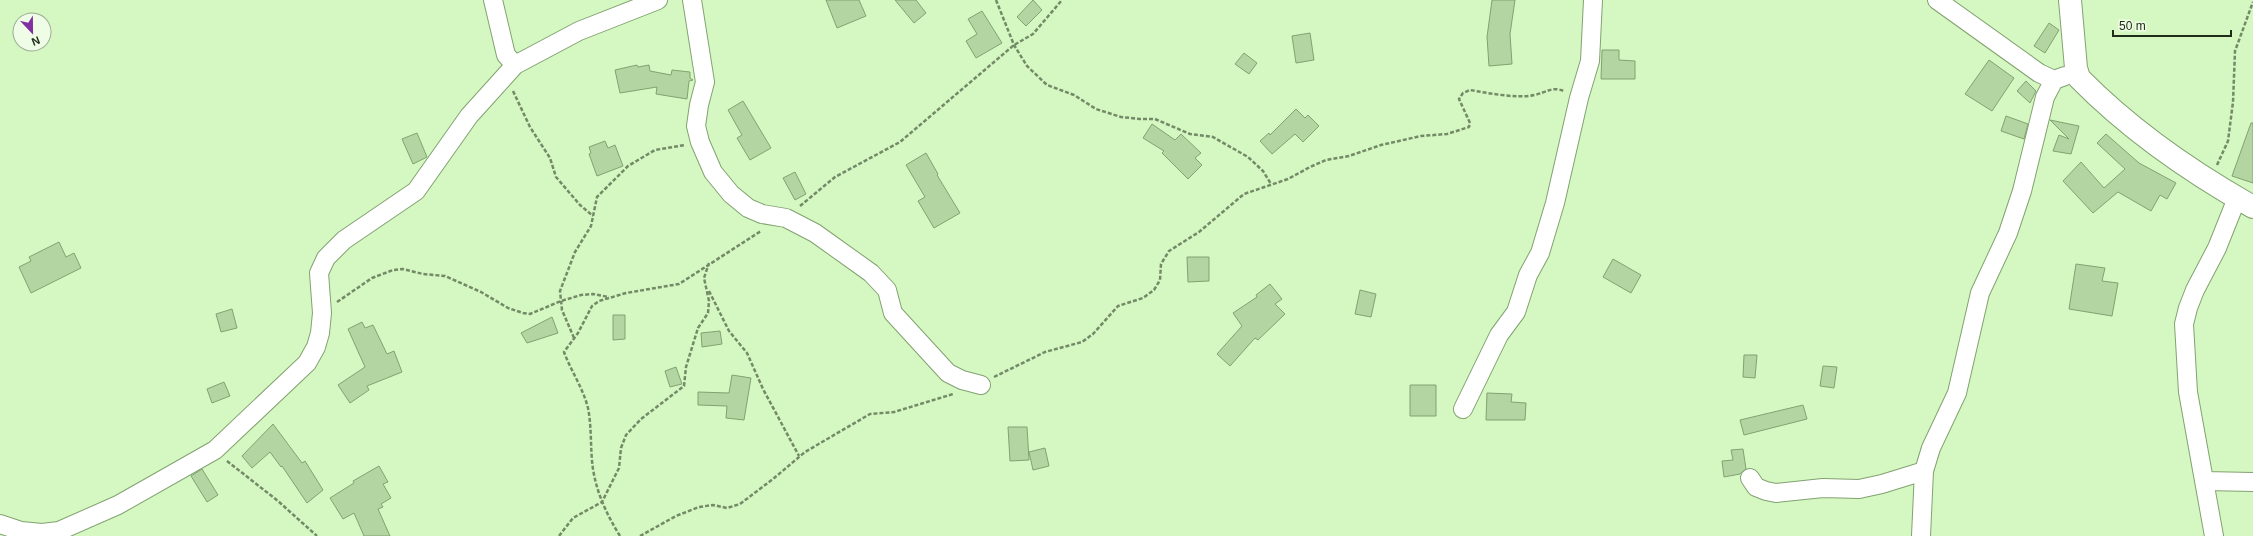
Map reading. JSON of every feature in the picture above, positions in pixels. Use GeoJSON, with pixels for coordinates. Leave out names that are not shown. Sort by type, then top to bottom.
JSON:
{"type":"FeatureCollection","features":[{"type":"Feature","properties":{"kind":"main road"},"geometry":{"type":"LineString","coordinates":[[2070,0],[2076,68],[2079,78],[2131,126],[2168,155],[2245,202]]}},
{"type":"Feature","properties":{"kind":"street"},"geometry":{"type":"LineString","coordinates":[[492,0],[510,71]]}},
{"type":"Feature","properties":{"kind":"street"},"geometry":{"type":"LineString","coordinates":[[0,524],[21,531],[42,533],[59,532],[118,505],[215,450],[307,363],[316,347],[322,313],[319,273],[326,258],[344,240],[416,191],[430,173],[448,143],[469,116],[510,71],[579,31],[658,0]]}},
{"type":"Feature","properties":{"kind":"street"},"geometry":{"type":"LineString","coordinates":[[692,0],[705,82],[699,105],[696,126],[700,142],[713,172],[731,194],[748,208],[762,214],[786,218],[815,233],[841,250],[882,283],[887,290],[893,313],[948,373],[962,380],[981,385]]}},
{"type":"Feature","properties":{"kind":"street"},"geometry":{"type":"LineString","coordinates":[[1463,409],[1499,335],[1516,312],[1528,275],[1540,253],[1555,203],[1579,98],[1590,61],[1593,0]]}},
{"type":"Feature","properties":{"kind":"street"},"geometry":{"type":"LineString","coordinates":[[1937,0],[2039,73],[2054,80],[2064,77],[2076,68]]}},
{"type":"Feature","properties":{"kind":"street"},"geometry":{"type":"LineString","coordinates":[[1921,536],[1924,471],[1931,448],[1957,393],[1980,293],[2008,233],[2020,198],[2045,97],[2054,80]]}},
{"type":"Feature","properties":{"kind":"street"},"geometry":{"type":"LineString","coordinates":[[2214,536],[2188,392],[2184,324],[2194,290],[2245,202]]}},
{"type":"Feature","properties":{"kind":"street"},"geometry":{"type":"LineString","coordinates":[[1750,478],[1756,487],[1776,493],[1823,488],[1859,489],[1882,484],[1924,471]]}},
{"type":"Feature","properties":{"kind":"street"},"geometry":{"type":"LineString","coordinates":[[2205,481],[2253,482]]}},
{"type":"Feature","properties":{"kind":"path"},"geometry":{"type":"LineString","coordinates":[[996,0],[1014,45],[1028,66],[1047,85],[1074,95],[1096,109],[1121,117],[1140,120],[1155,119],[1190,134],[1213,137],[1248,157],[1263,171],[1271,184],[1288,179],[1326,160],[1349,156],[1381,145],[1421,136],[1447,134],[1469,127],[1470,123],[1459,99],[1463,93],[1470,90],[1532,96],[1556,88],[1579,98]]}},
{"type":"Feature","properties":{"kind":"path"},"geometry":{"type":"LineString","coordinates":[[2210,181],[2228,141],[2233,102],[2235,51],[2253,2]]}},
{"type":"Feature","properties":{"kind":"path"},"geometry":{"type":"LineString","coordinates":[[510,71],[530,128],[550,158],[556,177],[580,205],[594,216]]}},
{"type":"Feature","properties":{"kind":"path"},"geometry":{"type":"LineString","coordinates":[[575,338],[562,310],[560,292],[575,252],[591,226],[598,197],[628,166],[656,150],[700,142]]}},
{"type":"Feature","properties":{"kind":"path"},"geometry":{"type":"LineString","coordinates":[[709,263],[704,278],[707,287],[729,331],[747,353],[763,389],[799,456]]}},
{"type":"Feature","properties":{"kind":"path"},"geometry":{"type":"LineString","coordinates":[[322,313],[372,278],[392,270],[403,269],[417,273],[445,276],[481,292],[508,308],[530,314],[561,301],[593,294],[611,297]]}},
{"type":"Feature","properties":{"kind":"path"},"geometry":{"type":"LineString","coordinates":[[559,536],[573,518],[602,502],[619,468],[621,448],[626,435],[641,419],[684,386],[686,367],[698,328],[708,313],[709,301],[707,287]]}},
{"type":"Feature","properties":{"kind":"path"},"geometry":{"type":"LineString","coordinates":[[215,450],[239,472],[278,501],[317,536]]}},
{"type":"Feature","properties":{"kind":"path"},"geometry":{"type":"LineString","coordinates":[[602,502],[620,536]]}},
{"type":"Feature","properties":{"kind":"building"},"geometry":{"type":"Polygon","coordinates":[[[826,0],[859,0],[866,16],[837,28],[826,0]]]}},
{"type":"Feature","properties":{"kind":"building"},"geometry":{"type":"Polygon","coordinates":[[[895,0],[916,0],[926,13],[914,23],[895,0]]]}},
{"type":"Feature","properties":{"kind":"building"},"geometry":{"type":"Polygon","coordinates":[[[1033,0],[1042,10],[1026,26],[1017,17],[1033,0]]]}},
{"type":"Feature","properties":{"kind":"building"},"geometry":{"type":"Polygon","coordinates":[[[1492,0],[1515,0],[1510,34],[1512,64],[1489,66],[1487,37],[1492,0]]]}},
{"type":"Feature","properties":{"kind":"building"},"geometry":{"type":"Polygon","coordinates":[[[982,11],[1002,43],[976,58],[966,41],[977,34],[968,19],[982,11]]]}},
{"type":"Feature","properties":{"kind":"building"},"geometry":{"type":"Polygon","coordinates":[[[2049,23],[2059,30],[2045,53],[2034,46],[2049,23]]]}},
{"type":"Feature","properties":{"kind":"building"},"geometry":{"type":"Polygon","coordinates":[[[1310,33],[1314,60],[1296,63],[1292,36],[1310,33]]]}},
{"type":"Feature","properties":{"kind":"building"},"geometry":{"type":"Polygon","coordinates":[[[1602,50],[1619,50],[1619,60],[1635,61],[1635,79],[1601,79],[1602,50]]]}},
{"type":"Feature","properties":{"kind":"building"},"geometry":{"type":"Polygon","coordinates":[[[1244,53],[1257,63],[1249,74],[1235,64],[1244,53]]]}},
{"type":"Feature","properties":{"kind":"building"},"geometry":{"type":"Polygon","coordinates":[[[1989,60],[2014,78],[1992,111],[1965,94],[1989,60]]]}},
{"type":"Feature","properties":{"kind":"building"},"geometry":{"type":"Polygon","coordinates":[[[637,65],[638,67],[649,65],[650,71],[671,75],[672,70],[690,72],[690,78],[693,80],[689,81],[687,99],[656,94],[657,87],[620,93],[615,70],[637,65]]]}},
{"type":"Feature","properties":{"kind":"building"},"geometry":{"type":"Polygon","coordinates":[[[2026,81],[2036,91],[2030,103],[2017,91],[2026,81]]]}},
{"type":"Feature","properties":{"kind":"building"},"geometry":{"type":"Polygon","coordinates":[[[743,101],[771,148],[750,160],[737,138],[742,135],[728,110],[743,101]]]}},
{"type":"Feature","properties":{"kind":"building"},"geometry":{"type":"Polygon","coordinates":[[[1296,109],[1305,118],[1308,115],[1319,126],[1303,142],[1295,134],[1272,154],[1260,141],[1269,133],[1270,135],[1296,109]]]}},
{"type":"Feature","properties":{"kind":"building"},"geometry":{"type":"Polygon","coordinates":[[[2006,116],[2028,124],[2024,139],[2001,131],[2006,116]]]}},
{"type":"Feature","properties":{"kind":"building"},"geometry":{"type":"Polygon","coordinates":[[[2050,120],[2079,126],[2071,154],[2053,151],[2059,135],[2069,139],[2050,120]]]}},
{"type":"Feature","properties":{"kind":"building"},"geometry":{"type":"Polygon","coordinates":[[[2251,123],[2253,123],[2253,183],[2232,176],[2251,123]]]}},
{"type":"Feature","properties":{"kind":"building"},"geometry":{"type":"Polygon","coordinates":[[[1152,124],[1175,140],[1181,134],[1201,153],[1195,158],[1202,165],[1188,179],[1162,153],[1164,151],[1143,138],[1152,124]]]}},
{"type":"Feature","properties":{"kind":"building"},"geometry":{"type":"Polygon","coordinates":[[[417,133],[427,157],[413,164],[402,139],[417,133]]]}},
{"type":"Feature","properties":{"kind":"building"},"geometry":{"type":"Polygon","coordinates":[[[2106,134],[2139,163],[2176,183],[2167,199],[2160,195],[2151,211],[2118,192],[2093,213],[2063,181],[2081,162],[2104,188],[2125,169],[2097,143],[2106,134]]]}},
{"type":"Feature","properties":{"kind":"building"},"geometry":{"type":"Polygon","coordinates":[[[605,141],[608,148],[615,145],[623,166],[597,176],[589,154],[591,153],[589,147],[605,141]]]}},
{"type":"Feature","properties":{"kind":"building"},"geometry":{"type":"Polygon","coordinates":[[[926,153],[938,174],[937,175],[960,213],[934,228],[918,201],[925,197],[906,165],[926,153]]]}},
{"type":"Feature","properties":{"kind":"building"},"geometry":{"type":"Polygon","coordinates":[[[795,172],[806,194],[795,200],[783,178],[795,172]]]}},
{"type":"Feature","properties":{"kind":"building"},"geometry":{"type":"Polygon","coordinates":[[[59,242],[66,257],[74,253],[81,268],[31,293],[19,267],[31,261],[29,257],[59,242]]]}},
{"type":"Feature","properties":{"kind":"building"},"geometry":{"type":"Polygon","coordinates":[[[1187,257],[1209,257],[1209,281],[1188,282],[1187,257]]]}},
{"type":"Feature","properties":{"kind":"building"},"geometry":{"type":"Polygon","coordinates":[[[1613,259],[1641,275],[1631,293],[1603,277],[1613,259]]]}},
{"type":"Feature","properties":{"kind":"building"},"geometry":{"type":"Polygon","coordinates":[[[2076,264],[2105,268],[2102,281],[2118,283],[2112,316],[2069,309],[2076,264]]]}},
{"type":"Feature","properties":{"kind":"building"},"geometry":{"type":"Polygon","coordinates":[[[1270,284],[1282,299],[1275,304],[1285,314],[1258,340],[1255,338],[1230,366],[1217,354],[1242,326],[1233,313],[1257,297],[1256,295],[1270,284]]]}},
{"type":"Feature","properties":{"kind":"building"},"geometry":{"type":"Polygon","coordinates":[[[1360,290],[1376,294],[1371,317],[1355,314],[1360,290]]]}},
{"type":"Feature","properties":{"kind":"building"},"geometry":{"type":"Polygon","coordinates":[[[232,309],[237,328],[221,332],[216,314],[232,309]]]}},
{"type":"Feature","properties":{"kind":"building"},"geometry":{"type":"Polygon","coordinates":[[[613,315],[625,315],[625,339],[613,340],[613,315]]]}},
{"type":"Feature","properties":{"kind":"building"},"geometry":{"type":"Polygon","coordinates":[[[552,317],[558,333],[527,343],[521,333],[552,317]]]}},
{"type":"Feature","properties":{"kind":"building"},"geometry":{"type":"Polygon","coordinates":[[[362,322],[365,328],[373,325],[387,354],[394,351],[402,372],[367,386],[369,390],[350,403],[338,385],[365,367],[348,329],[362,322]]]}},
{"type":"Feature","properties":{"kind":"building"},"geometry":{"type":"Polygon","coordinates":[[[720,331],[722,344],[702,347],[701,333],[720,331]]]}},
{"type":"Feature","properties":{"kind":"building"},"geometry":{"type":"Polygon","coordinates":[[[1744,355],[1757,355],[1755,378],[1743,377],[1744,355]]]}},
{"type":"Feature","properties":{"kind":"building"},"geometry":{"type":"Polygon","coordinates":[[[1823,366],[1837,367],[1834,388],[1820,386],[1823,366]]]}},
{"type":"Feature","properties":{"kind":"building"},"geometry":{"type":"Polygon","coordinates":[[[676,367],[682,384],[670,387],[665,371],[676,367]]]}},
{"type":"Feature","properties":{"kind":"building"},"geometry":{"type":"Polygon","coordinates":[[[732,375],[751,378],[744,420],[726,418],[727,406],[698,405],[698,392],[729,393],[732,375]]]}},
{"type":"Feature","properties":{"kind":"building"},"geometry":{"type":"Polygon","coordinates":[[[224,382],[230,396],[212,403],[207,389],[224,382]]]}},
{"type":"Feature","properties":{"kind":"building"},"geometry":{"type":"Polygon","coordinates":[[[1410,385],[1436,385],[1436,416],[1410,416],[1410,385]]]}},
{"type":"Feature","properties":{"kind":"building"},"geometry":{"type":"Polygon","coordinates":[[[1487,393],[1512,394],[1511,402],[1526,403],[1525,420],[1486,420],[1487,393]]]}},
{"type":"Feature","properties":{"kind":"building"},"geometry":{"type":"Polygon","coordinates":[[[1803,405],[1807,419],[1744,435],[1740,420],[1803,405]]]}},
{"type":"Feature","properties":{"kind":"building"},"geometry":{"type":"Polygon","coordinates":[[[273,424],[302,463],[305,461],[323,490],[307,503],[282,466],[281,467],[270,452],[252,468],[242,456],[273,424]]]}},
{"type":"Feature","properties":{"kind":"building"},"geometry":{"type":"Polygon","coordinates":[[[1008,427],[1027,427],[1029,460],[1010,461],[1008,427]]]}},
{"type":"Feature","properties":{"kind":"building"},"geometry":{"type":"Polygon","coordinates":[[[1045,448],[1049,466],[1033,470],[1029,452],[1045,448]]]}},
{"type":"Feature","properties":{"kind":"building"},"geometry":{"type":"Polygon","coordinates":[[[1743,449],[1746,469],[1740,474],[1724,477],[1722,461],[1733,460],[1731,450],[1743,449]]]}},
{"type":"Feature","properties":{"kind":"building"},"geometry":{"type":"Polygon","coordinates":[[[379,466],[388,482],[383,484],[391,498],[381,504],[383,507],[378,509],[390,536],[364,536],[354,513],[343,519],[330,498],[354,483],[353,481],[379,466]]]}},
{"type":"Feature","properties":{"kind":"building"},"geometry":{"type":"Polygon","coordinates":[[[202,469],[218,495],[207,502],[191,476],[202,469]]]}}]}
